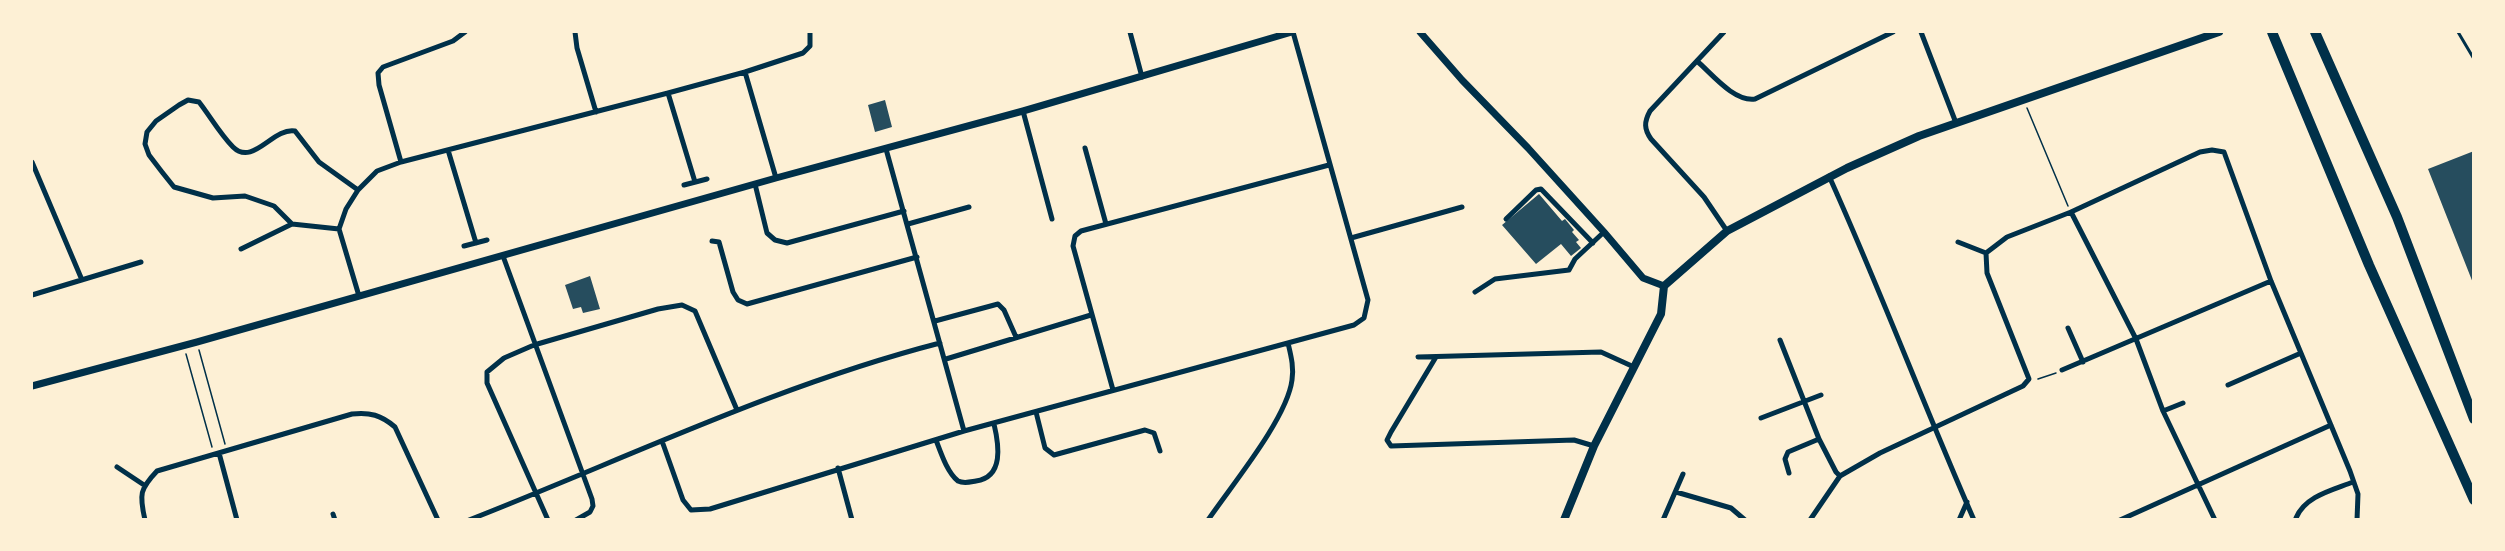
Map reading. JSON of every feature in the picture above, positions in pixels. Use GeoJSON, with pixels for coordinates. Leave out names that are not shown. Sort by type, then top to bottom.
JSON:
{"type":"FeatureCollection","features":[{"type":"Feature","properties":{"kind":"highway"},"geometry":{"type":"LineString","coordinates":[[2272,32],[2369,265],[2474,500]]}},
{"type":"Feature","properties":{"kind":"highway"},"geometry":{"type":"LineString","coordinates":[[2316,32],[2397,217],[2474,419]]}},
{"type":"Feature","properties":{"kind":"main road"},"geometry":{"type":"LineString","coordinates":[[1564,519],[1594,446],[1661,314],[1664,286],[1727,231],[1829,176],[1919,136],[2219,32]]}},
{"type":"Feature","properties":{"kind":"street"},"geometry":{"type":"LineString","coordinates":[[401,162],[379,85],[378,74],[383,67],[453,41],[465,32]]}},
{"type":"Feature","properties":{"kind":"street"},"geometry":{"type":"LineString","coordinates":[[575,32],[577,48],[596,112]]}},
{"type":"Feature","properties":{"kind":"street"},"geometry":{"type":"LineString","coordinates":[[359,296],[339,229],[346,209],[358,190],[377,171],[401,162],[745,72],[803,52],[810,46],[810,32]]}},
{"type":"Feature","properties":{"kind":"street"},"geometry":{"type":"LineString","coordinates":[[1130,32],[1142,77]]}},
{"type":"Feature","properties":{"kind":"street"},"geometry":{"type":"LineString","coordinates":[[32,386],[183,346],[754,184],[1023,111],[1292,32],[1368,300],[1368,310],[1364,318],[1354,325],[964,431],[710,509],[692,510],[683,500],[662,441]]}},
{"type":"Feature","properties":{"kind":"street"},"geometry":{"type":"LineString","coordinates":[[1420,32],[1462,80],[1528,148],[1643,278],[1664,286]]}},
{"type":"Feature","properties":{"kind":"street"},"geometry":{"type":"LineString","coordinates":[[1724,32],[1650,111],[1646,119],[1646,131],[1704,197],[1727,231]]}},
{"type":"Feature","properties":{"kind":"street"},"geometry":{"type":"LineString","coordinates":[[1697,61],[1739,97],[1755,99],[1893,32]]}},
{"type":"Feature","properties":{"kind":"street"},"geometry":{"type":"LineString","coordinates":[[1921,32],[1956,123]]}},
{"type":"Feature","properties":{"kind":"street"},"geometry":{"type":"LineString","coordinates":[[745,72],[776,178]]}},
{"type":"Feature","properties":{"kind":"street"},"geometry":{"type":"LineString","coordinates":[[668,93],[695,182]]}},
{"type":"Feature","properties":{"kind":"street"},"geometry":{"type":"LineString","coordinates":[[292,224],[274,206],[245,196],[213,198],[174,187],[149,156],[145,144],[147,132],[156,121],[179,105],[188,100],[199,102],[234,148],[244,153],[255,150],[280,133],[288,130],[295,131],[319,162],[358,190]]}},
{"type":"Feature","properties":{"kind":"street"},"geometry":{"type":"LineString","coordinates":[[1023,111],[1052,219]]}},
{"type":"Feature","properties":{"kind":"street"},"geometry":{"type":"LineString","coordinates":[[1085,148],[1106,224]]}},
{"type":"Feature","properties":{"kind":"street"},"geometry":{"type":"LineString","coordinates":[[886,149],[946,359],[964,431]]}},
{"type":"Feature","properties":{"kind":"street"},"geometry":{"type":"LineString","coordinates":[[448,150],[476,243]]}},
{"type":"Feature","properties":{"kind":"street"},"geometry":{"type":"LineString","coordinates":[[1986,253],[2007,237],[2071,212],[2200,152],[2212,150],[2224,152],[2271,281],[2354,482],[2358,494],[2357,519]]}},
{"type":"Feature","properties":{"kind":"street"},"geometry":{"type":"LineString","coordinates":[[32,162],[82,280]]}},
{"type":"Feature","properties":{"kind":"street"},"geometry":{"type":"LineString","coordinates":[[1113,390],[1073,243],[1075,236],[1081,231],[1106,224],[1329,165]]}},
{"type":"Feature","properties":{"kind":"street"},"geometry":{"type":"LineString","coordinates":[[1829,176],[1974,519]]}},
{"type":"Feature","properties":{"kind":"street"},"geometry":{"type":"LineString","coordinates":[[684,185],[707,179]]}},
{"type":"Feature","properties":{"kind":"street"},"geometry":{"type":"LineString","coordinates":[[754,184],[767,233],[775,240],[787,243],[904,211]]}},
{"type":"Feature","properties":{"kind":"street"},"geometry":{"type":"LineString","coordinates":[[1506,219],[1536,190],[1541,189],[1593,243]]}},
{"type":"Feature","properties":{"kind":"street"},"geometry":{"type":"LineString","coordinates":[[908,224],[969,207]]}},
{"type":"Feature","properties":{"kind":"street"},"geometry":{"type":"LineString","coordinates":[[1351,238],[1462,207]]}},
{"type":"Feature","properties":{"kind":"street"},"geometry":{"type":"LineString","coordinates":[[2071,212],[2136,339],[2163,411],[2215,519]]}},
{"type":"Feature","properties":{"kind":"street"},"geometry":{"type":"LineString","coordinates":[[241,249],[292,224],[339,229]]}},
{"type":"Feature","properties":{"kind":"street"},"geometry":{"type":"LineString","coordinates":[[1475,292],[1495,279],[1569,270],[1575,259],[1604,232]]}},
{"type":"Feature","properties":{"kind":"street"},"geometry":{"type":"LineString","coordinates":[[464,246],[487,240]]}},
{"type":"Feature","properties":{"kind":"street"},"geometry":{"type":"LineString","coordinates":[[712,241],[719,242],[738,300],[747,304],[917,257]]}},
{"type":"Feature","properties":{"kind":"street"},"geometry":{"type":"LineString","coordinates":[[1958,242],[1986,253]]}},
{"type":"Feature","properties":{"kind":"street"},"geometry":{"type":"LineString","coordinates":[[1810,519],[1840,476],[1880,453],[2023,386],[2029,379],[1987,273],[1986,253]]}},
{"type":"Feature","properties":{"kind":"street"},"geometry":{"type":"LineString","coordinates":[[503,256],[593,506],[590,512],[576,519]]}},
{"type":"Feature","properties":{"kind":"street"},"geometry":{"type":"LineString","coordinates":[[32,295],[141,262]]}},
{"type":"Feature","properties":{"kind":"street"},"geometry":{"type":"LineString","coordinates":[[2062,370],[2271,281]]}},
{"type":"Feature","properties":{"kind":"street"},"geometry":{"type":"LineString","coordinates":[[935,321],[998,304],[1004,310],[1016,337]]}},
{"type":"Feature","properties":{"kind":"street"},"geometry":{"type":"LineString","coordinates":[[548,519],[487,383],[487,372],[504,358],[534,345],[658,309],[682,305],[695,311],[737,410]]}},
{"type":"Feature","properties":{"kind":"street"},"geometry":{"type":"LineString","coordinates":[[946,359],[1091,315]]}},
{"type":"Feature","properties":{"kind":"street"},"geometry":{"type":"LineString","coordinates":[[2068,328],[2083,363]]}},
{"type":"Feature","properties":{"kind":"street"},"geometry":{"type":"LineString","coordinates":[[1780,340],[1819,439],[1840,476]]}},
{"type":"Feature","properties":{"kind":"street"},"geometry":{"type":"LineString","coordinates":[[469,519],[737,410],[879,359],[940,343]]}},
{"type":"Feature","properties":{"kind":"street"},"geometry":{"type":"LineString","coordinates":[[1208,519],[1285,406],[1292,380],[1293,365],[1288,344]]}},
{"type":"Feature","properties":{"kind":"street"},"geometry":{"type":"LineString","coordinates":[[1418,357],[1601,352],[1634,366]]}},
{"type":"Feature","properties":{"kind":"street"},"geometry":{"type":"LineString","coordinates":[[2228,385],[2301,353]]}},
{"type":"Feature","properties":{"kind":"street"},"geometry":{"type":"LineString","coordinates":[[1436,357],[1391,432],[1387,440],[1391,446],[1574,440],[1594,446]]}},
{"type":"Feature","properties":{"kind":"street"},"geometry":{"type":"LineString","coordinates":[[1761,418],[1821,395]]}},
{"type":"Feature","properties":{"kind":"street"},"geometry":{"type":"LineString","coordinates":[[2163,411],[2183,403]]}},
{"type":"Feature","properties":{"kind":"street"},"geometry":{"type":"LineString","coordinates":[[145,519],[141,503],[144,485],[157,471],[352,414],[367,412],[384,417],[395,427],[438,519]]}},
{"type":"Feature","properties":{"kind":"street"},"geometry":{"type":"LineString","coordinates":[[1036,412],[1045,448],[1054,455],[1145,430],[1154,433],[1160,451]]}},
{"type":"Feature","properties":{"kind":"street"},"geometry":{"type":"LineString","coordinates":[[936,440],[946,464],[958,480],[964,483],[981,481],[996,470],[999,441],[994,424]]}},
{"type":"Feature","properties":{"kind":"street"},"geometry":{"type":"LineString","coordinates":[[2120,519],[2331,425]]}},
{"type":"Feature","properties":{"kind":"street"},"geometry":{"type":"LineString","coordinates":[[1789,473],[1785,459],[1788,452],[1819,439]]}},
{"type":"Feature","properties":{"kind":"street"},"geometry":{"type":"LineString","coordinates":[[216,453],[237,519]]}},
{"type":"Feature","properties":{"kind":"street"},"geometry":{"type":"LineString","coordinates":[[117,467],[144,485]]}},
{"type":"Feature","properties":{"kind":"street"},"geometry":{"type":"LineString","coordinates":[[838,468],[852,519]]}},
{"type":"Feature","properties":{"kind":"street"},"geometry":{"type":"LineString","coordinates":[[1663,519],[1683,474]]}},
{"type":"Feature","properties":{"kind":"street"},"geometry":{"type":"LineString","coordinates":[[2296,518],[2310,500],[2354,482]]}},
{"type":"Feature","properties":{"kind":"street"},"geometry":{"type":"LineString","coordinates":[[1676,492],[1731,508],[1745,519]]}},
{"type":"Feature","properties":{"kind":"street"},"geometry":{"type":"LineString","coordinates":[[1959,519],[1966,502]]}},
{"type":"Feature","properties":{"kind":"lane"},"geometry":{"type":"LineString","coordinates":[[2458,32],[2474,59]]}},
{"type":"Feature","properties":{"kind":"path"},"geometry":{"type":"LineString","coordinates":[[2024,100],[2071,212]]}},
{"type":"Feature","properties":{"kind":"path"},"geometry":{"type":"LineString","coordinates":[[196,342],[227,450]]}},
{"type":"Feature","properties":{"kind":"path"},"geometry":{"type":"LineString","coordinates":[[183,346],[216,453]]}},
{"type":"Feature","properties":{"kind":"path"},"geometry":{"type":"LineString","coordinates":[[2029,379],[2035,380],[2062,370]]}},
{"type":"Feature","properties":{"kind":"building"},"geometry":{"type":"Polygon","coordinates":[[[885,100],[892,127],[875,132],[868,105],[885,100]]]}},
{"type":"Feature","properties":{"kind":"building"},"geometry":{"type":"Polygon","coordinates":[[[2474,151],[2474,283],[2473,283],[2428,169],[2474,151]]]}},
{"type":"Feature","properties":{"kind":"building"},"geometry":{"type":"Polygon","coordinates":[[[1539,194],[1562,221],[1565,219],[1574,230],[1572,232],[1579,240],[1576,242],[1581,248],[1571,256],[1561,244],[1536,264],[1502,225],[1539,194]]]}},
{"type":"Feature","properties":{"kind":"building"},"geometry":{"type":"Polygon","coordinates":[[[590,276],[600,309],[583,313],[581,307],[573,309],[565,285],[590,276]]]}}]}
